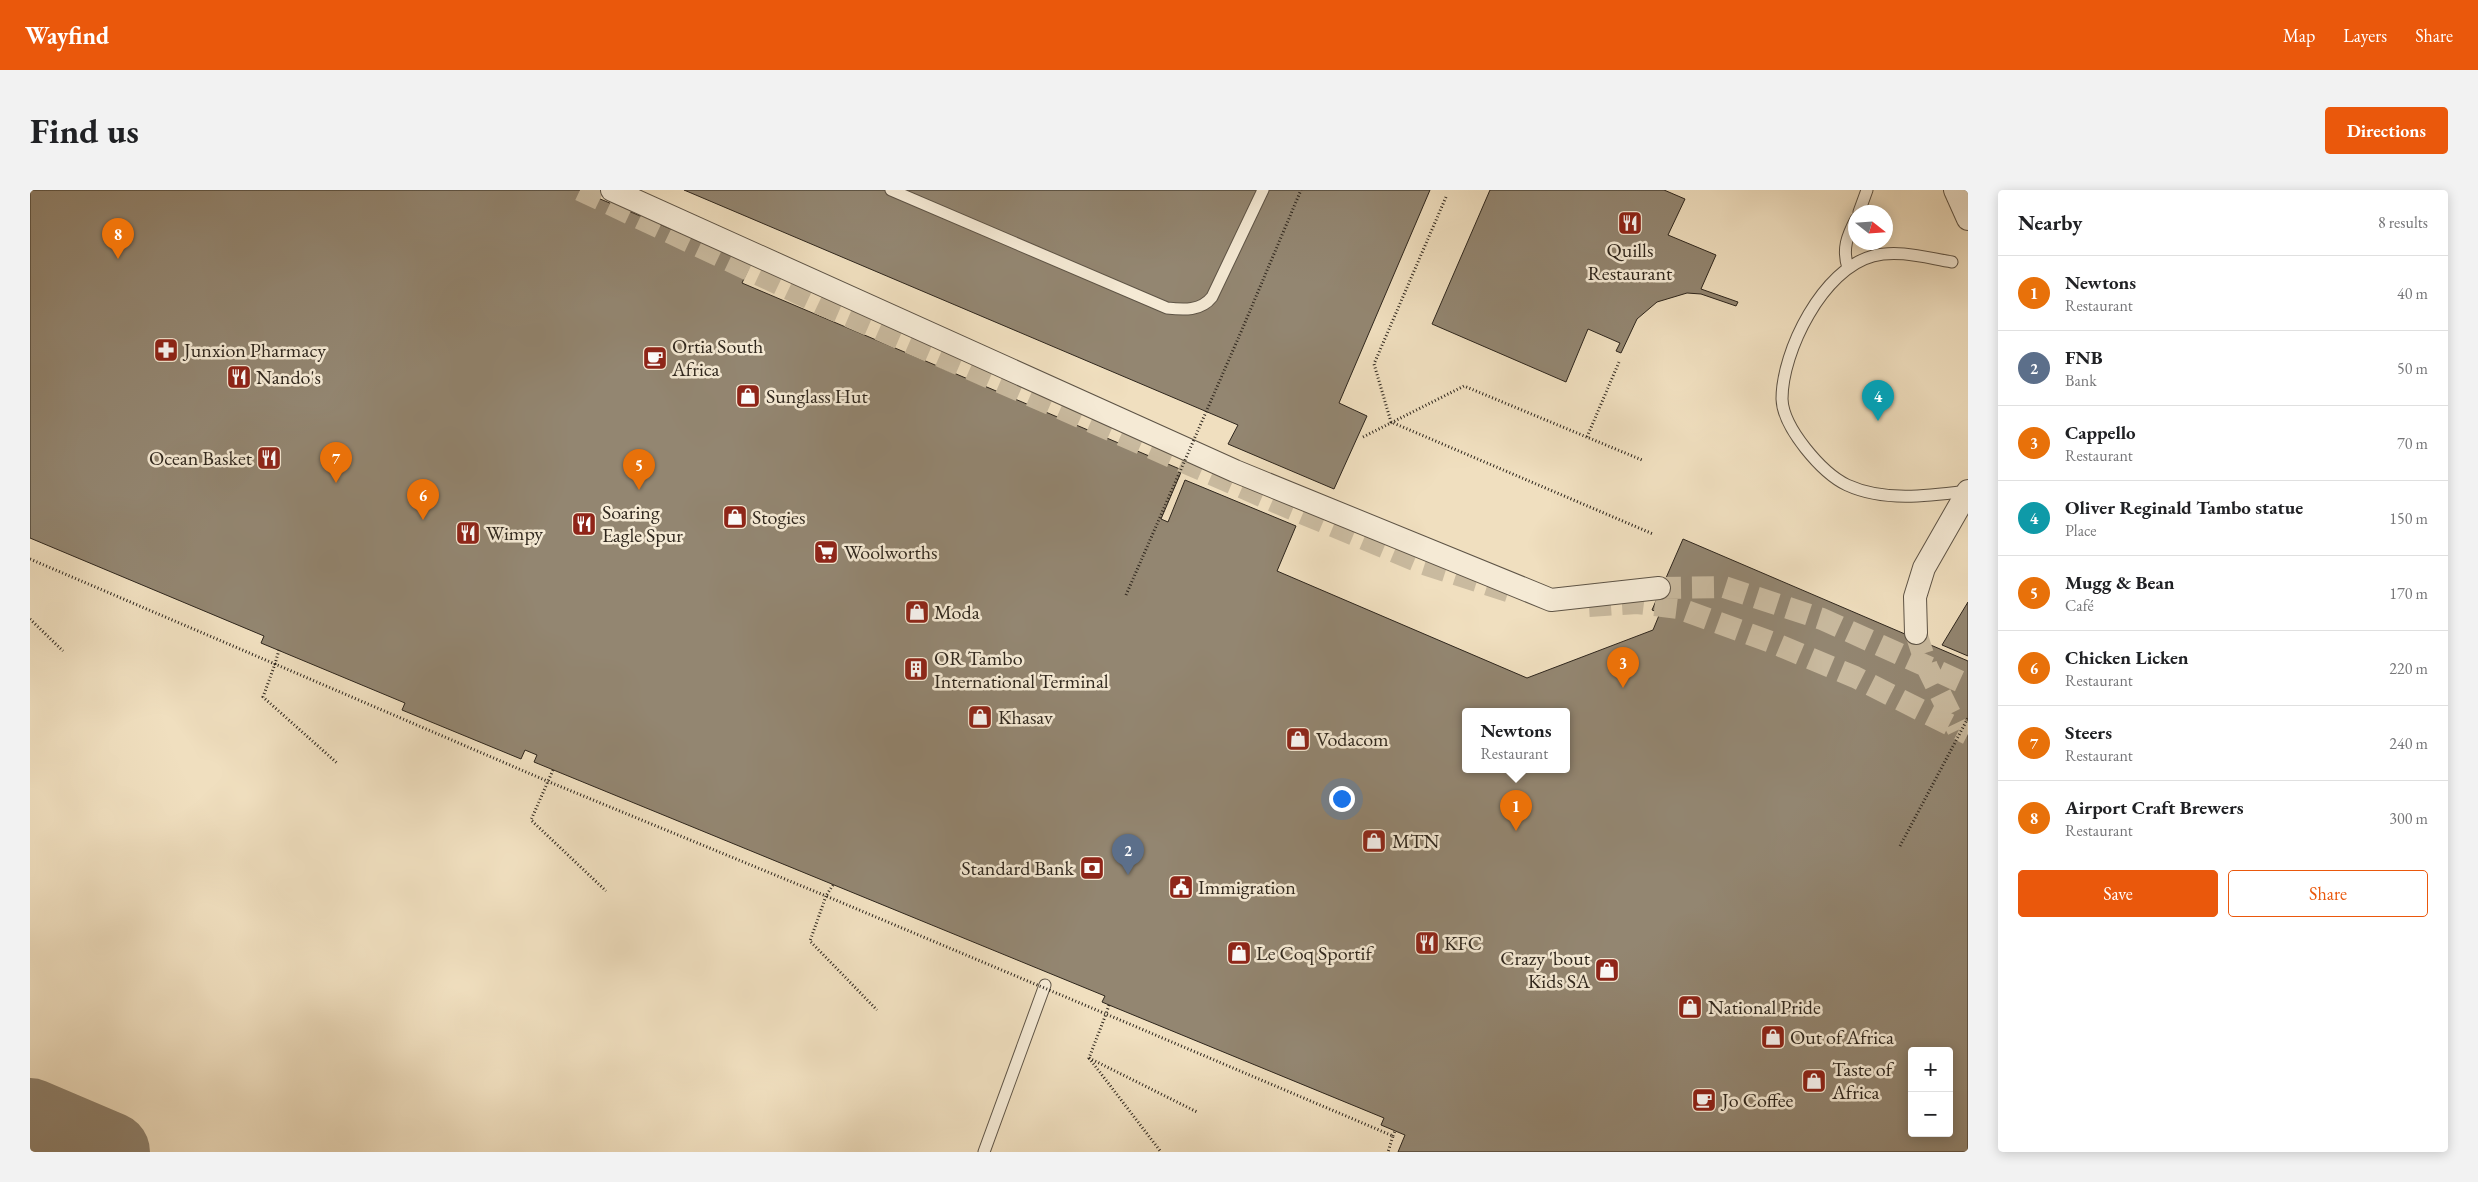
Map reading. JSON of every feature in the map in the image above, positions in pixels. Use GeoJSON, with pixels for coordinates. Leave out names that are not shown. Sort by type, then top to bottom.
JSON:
{"type":"FeatureCollection","features":[{"type":"Feature","properties":{"kind":"street"},"geometry":{"type":"LineString","coordinates":[[612,190],[1235,472],[1539,596],[1551,600],[1659,588]]}},
{"type":"Feature","properties":{"kind":"street"},"geometry":{"type":"LineString","coordinates":[[1955,190],[1968,219]]}},
{"type":"Feature","properties":{"kind":"street"},"geometry":{"type":"LineString","coordinates":[[1916,633],[1915,597],[1924,568],[1968,491]]}},
{"type":"Feature","properties":{"kind":"lane"},"geometry":{"type":"LineString","coordinates":[[891,190],[1167,308],[1179,310],[1201,307],[1212,297],[1263,190]]}},
{"type":"Feature","properties":{"kind":"lane"},"geometry":{"type":"LineString","coordinates":[[1862,205],[1867,190]]}},
{"type":"Feature","properties":{"kind":"lane"},"geometry":{"type":"LineString","coordinates":[[1848,238],[1844,255],[1848,268]]}},
{"type":"Feature","properties":{"kind":"lane"},"geometry":{"type":"LineString","coordinates":[[1952,262],[1896,253],[1872,256],[1848,268],[1828,286],[1812,306],[1800,332],[1785,375],[1782,401],[1790,424],[1805,447],[1819,462],[1847,484],[1872,492],[1894,495],[1926,496],[1968,491]]}},
{"type":"Feature","properties":{"kind":"lane"},"geometry":{"type":"LineString","coordinates":[[984,1152],[1045,984]]}},
{"type":"Feature","properties":{"kind":"path"},"geometry":{"type":"LineString","coordinates":[[1126,596],[1301,190]]}},
{"type":"Feature","properties":{"kind":"path"},"geometry":{"type":"LineString","coordinates":[[1391,422],[1374,364],[1446,197]]}},
{"type":"Feature","properties":{"kind":"path"},"geometry":{"type":"LineString","coordinates":[[1587,437],[1619,362]]}},
{"type":"Feature","properties":{"kind":"path"},"geometry":{"type":"LineString","coordinates":[[1363,437],[1464,386],[1642,460]]}},
{"type":"Feature","properties":{"kind":"path"},"geometry":{"type":"LineString","coordinates":[[1391,422],[1653,534]]}},
{"type":"Feature","properties":{"kind":"path"},"geometry":{"type":"LineString","coordinates":[[30,558],[547,781],[826,896],[1393,1136]]}},
{"type":"Feature","properties":{"kind":"path"},"geometry":{"type":"LineString","coordinates":[[30,619],[63,651]]}},
{"type":"Feature","properties":{"kind":"path"},"geometry":{"type":"LineString","coordinates":[[279,650],[263,698],[337,763]]}},
{"type":"Feature","properties":{"kind":"path"},"geometry":{"type":"LineString","coordinates":[[1900,846],[1968,718]]}},
{"type":"Feature","properties":{"kind":"path"},"geometry":{"type":"LineString","coordinates":[[553,770],[532,820],[606,891]]}},
{"type":"Feature","properties":{"kind":"path"},"geometry":{"type":"LineString","coordinates":[[833,885],[826,896],[810,941],[877,1010]]}},
{"type":"Feature","properties":{"kind":"path"},"geometry":{"type":"LineString","coordinates":[[1089,1058],[1109,1005]]}},
{"type":"Feature","properties":{"kind":"path"},"geometry":{"type":"LineString","coordinates":[[1089,1058],[1197,1112]]}},
{"type":"Feature","properties":{"kind":"path"},"geometry":{"type":"LineString","coordinates":[[1089,1058],[1161,1152]]}},
{"type":"Feature","properties":{"kind":"path"},"geometry":{"type":"LineString","coordinates":[[1388,1152],[1395,1131]]}},
{"type":"Feature","properties":{"kind":"building","name":"OR Tambo International Terminal"},"geometry":{"type":"Polygon","coordinates":[[[30,190],[579,190],[751,263],[742,283],[1182,470],[1161,519],[1168,522],[1185,480],[1296,526],[1277,571],[1527,678],[1653,630],[1660,613],[1652,610],[1683,539],[1968,661],[1968,1152],[1398,1152],[1405,1135],[1381,1125],[1384,1118],[1102,1002],[1105,996],[534,762],[537,755],[525,750],[521,759],[402,710],[405,703],[261,643],[264,636],[30,538],[30,190]]]}},
{"type":"Feature","properties":{"kind":"building"},"geometry":{"type":"Polygon","coordinates":[[[684,190],[1430,190],[1339,403],[1367,416],[1334,489],[1228,444],[1238,425],[684,190]]]}},
{"type":"Feature","properties":{"kind":"building"},"geometry":{"type":"Polygon","coordinates":[[[1490,190],[1664,190],[1685,199],[1668,235],[1716,255],[1701,289],[1738,302],[1736,306],[1701,294],[1687,293],[1657,302],[1637,319],[1621,353],[1616,351],[1620,343],[1588,329],[1566,382],[1432,324],[1490,190]]]}},
{"type":"Feature","properties":{"kind":"building"},"geometry":{"type":"Polygon","coordinates":[[[1968,602],[1968,656],[1942,645],[1968,602]]]}},
{"type":"Feature","properties":{"kind":"taxiway"},"geometry":{"type":"LineString","coordinates":[[30,1118],[110,1152]]}},
{"type":"Feature","properties":{"kind":"tunnel"},"geometry":{"type":"LineString","coordinates":[[580,190],[825,306],[1280,504],[1424,564],[1514,593]]}},
{"type":"Feature","properties":{"kind":"tunnel"},"geometry":{"type":"LineString","coordinates":[[1659,588],[1724,587],[1822,619],[1968,685]]}},
{"type":"Feature","properties":{"kind":"tunnel"},"geometry":{"type":"LineString","coordinates":[[1589,606],[1637,603],[1678,608],[1771,642],[1855,677],[1968,734]]}},
{"type":"Feature","properties":{"kind":"tunnel"},"geometry":{"type":"LineString","coordinates":[[1916,633],[1927,667],[1958,730]]}},
{"type":"Feature","properties":{"kind":"place","name":"Quills Restaurant"},"geometry":{"type":"Point","coordinates":[1630,223]}},
{"type":"Feature","properties":{"kind":"place","name":"Airport Craft Brewers"},"geometry":{"type":"Point","coordinates":[118,259]}},
{"type":"Feature","properties":{"kind":"place","name":"Junxion Pharmacy"},"geometry":{"type":"Point","coordinates":[166,350]}},
{"type":"Feature","properties":{"kind":"place","name":"Ortia South Africa"},"geometry":{"type":"Point","coordinates":[655,358]}},
{"type":"Feature","properties":{"kind":"place","name":"Nando's"},"geometry":{"type":"Point","coordinates":[239,377]}},
{"type":"Feature","properties":{"kind":"place","name":"Sunglass Hut"},"geometry":{"type":"Point","coordinates":[748,396]}},
{"type":"Feature","properties":{"kind":"place","name":"Oliver Reginald Tambo statue"},"geometry":{"type":"Point","coordinates":[1878,421]}},
{"type":"Feature","properties":{"kind":"place","name":"Ocean Basket"},"geometry":{"type":"Point","coordinates":[269,458]}},
{"type":"Feature","properties":{"kind":"place","name":"Steers"},"geometry":{"type":"Point","coordinates":[336,483]}},
{"type":"Feature","properties":{"kind":"place","name":"Mugg & Bean"},"geometry":{"type":"Point","coordinates":[639,490]}},
{"type":"Feature","properties":{"kind":"place","name":"Stogies"},"geometry":{"type":"Point","coordinates":[735,517]}},
{"type":"Feature","properties":{"kind":"place","name":"Chicken Licken"},"geometry":{"type":"Point","coordinates":[423,520]}},
{"type":"Feature","properties":{"kind":"place","name":"Soaring Eagle Spur"},"geometry":{"type":"Point","coordinates":[584,524]}},
{"type":"Feature","properties":{"kind":"place","name":"Wimpy"},"geometry":{"type":"Point","coordinates":[468,533]}},
{"type":"Feature","properties":{"kind":"place","name":"Woolworths"},"geometry":{"type":"Point","coordinates":[826,552]}},
{"type":"Feature","properties":{"kind":"place","name":"Moda"},"geometry":{"type":"Point","coordinates":[917,612]}},
{"type":"Feature","properties":{"kind":"place","name":"OR Tambo International Terminal"},"geometry":{"type":"Point","coordinates":[916,669]}},
{"type":"Feature","properties":{"kind":"place","name":"Cappello"},"geometry":{"type":"Point","coordinates":[1623,688]}},
{"type":"Feature","properties":{"kind":"place","name":"Khasav"},"geometry":{"type":"Point","coordinates":[980,717]}},
{"type":"Feature","properties":{"kind":"place","name":"Vodacom"},"geometry":{"type":"Point","coordinates":[1298,739]}},
{"type":"Feature","properties":{"kind":"place","name":"Newtons"},"geometry":{"type":"Point","coordinates":[1516,831]}},
{"type":"Feature","properties":{"kind":"place","name":"MTN"},"geometry":{"type":"Point","coordinates":[1374,841]}},
{"type":"Feature","properties":{"kind":"place","name":"Standard Bank"},"geometry":{"type":"Point","coordinates":[1092,868]}},
{"type":"Feature","properties":{"kind":"place","name":"FNB"},"geometry":{"type":"Point","coordinates":[1128,875]}},
{"type":"Feature","properties":{"kind":"place","name":"Immigration"},"geometry":{"type":"Point","coordinates":[1181,887]}},
{"type":"Feature","properties":{"kind":"place","name":"KFC"},"geometry":{"type":"Point","coordinates":[1427,943]}},
{"type":"Feature","properties":{"kind":"place","name":"Le Coq Sportif"},"geometry":{"type":"Point","coordinates":[1239,953]}},
{"type":"Feature","properties":{"kind":"place","name":"Crazy 'bout Kids SA"},"geometry":{"type":"Point","coordinates":[1607,970]}},
{"type":"Feature","properties":{"kind":"place","name":"National Pride"},"geometry":{"type":"Point","coordinates":[1690,1007]}},
{"type":"Feature","properties":{"kind":"place","name":"Out of Africa"},"geometry":{"type":"Point","coordinates":[1773,1037]}},
{"type":"Feature","properties":{"kind":"place","name":"Taste of Africa"},"geometry":{"type":"Point","coordinates":[1814,1081]}},
{"type":"Feature","properties":{"kind":"place","name":"Jo Coffee"},"geometry":{"type":"Point","coordinates":[1704,1100]}}]}
